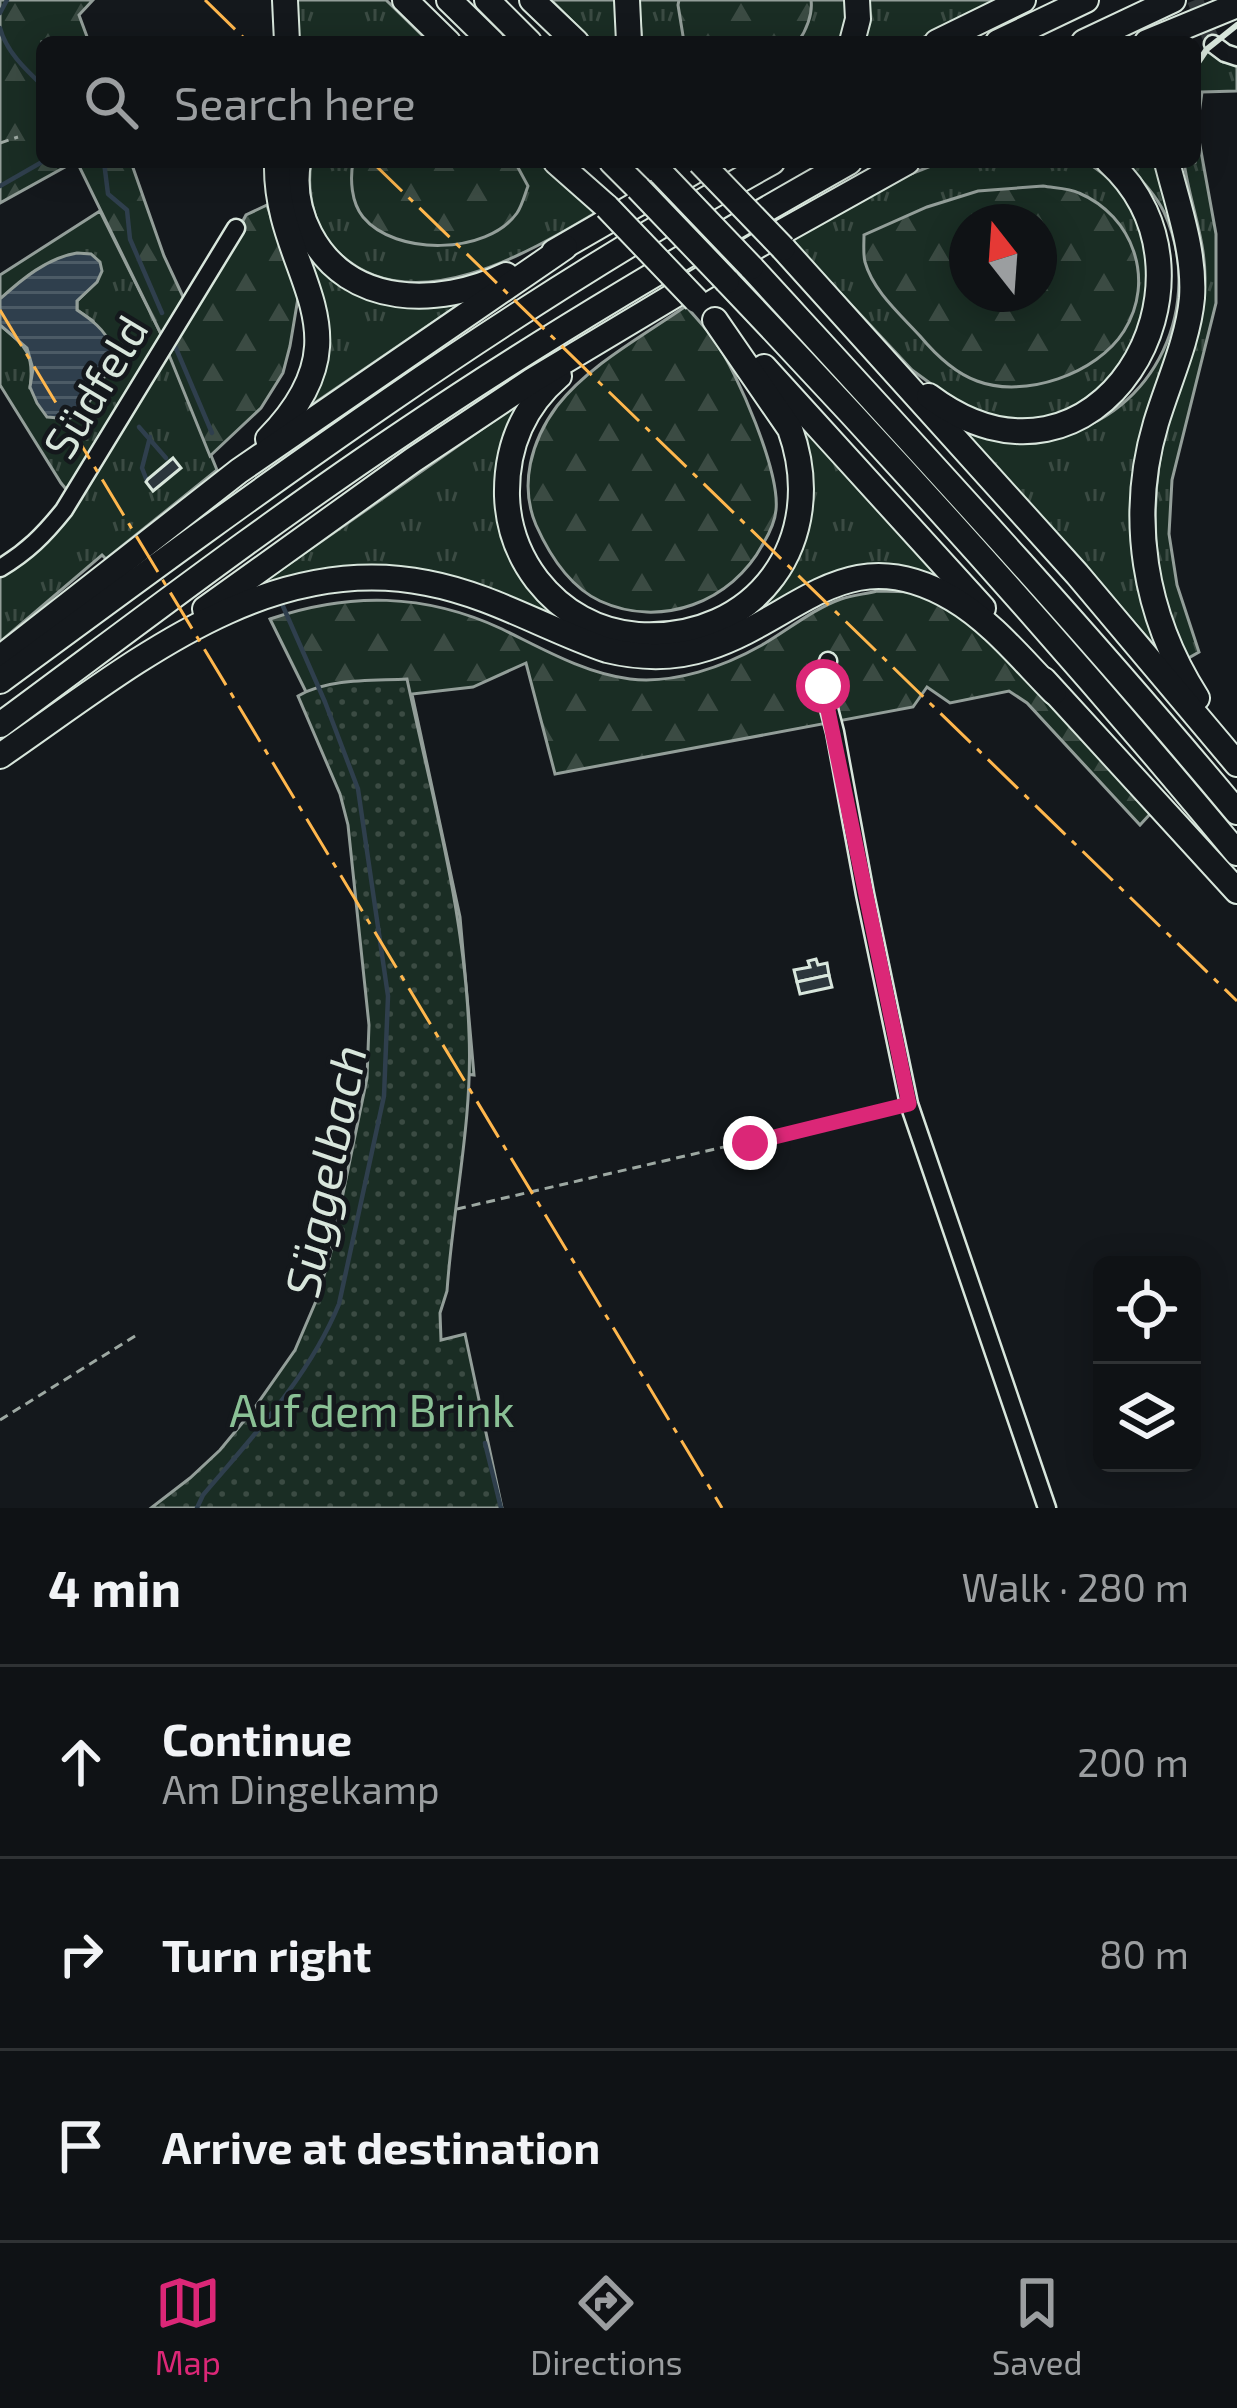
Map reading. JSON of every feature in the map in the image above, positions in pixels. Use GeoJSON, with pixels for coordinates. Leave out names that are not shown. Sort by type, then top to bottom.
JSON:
{"type":"FeatureCollection","features":[{"type":"Feature","properties":{"kind":"highway"},"geometry":{"type":"LineString","coordinates":[[285,0],[287,36]]}},
{"type":"Feature","properties":{"kind":"highway"},"geometry":{"type":"LineString","coordinates":[[405,0],[442,36]]}},
{"type":"Feature","properties":{"kind":"highway"},"geometry":{"type":"LineString","coordinates":[[449,0],[486,36]]}},
{"type":"Feature","properties":{"kind":"highway"},"geometry":{"type":"LineString","coordinates":[[487,0],[523,36]]}},
{"type":"Feature","properties":{"kind":"highway"},"geometry":{"type":"LineString","coordinates":[[532,0],[570,36]]}},
{"type":"Feature","properties":{"kind":"highway"},"geometry":{"type":"LineString","coordinates":[[627,0],[629,36]]}},
{"type":"Feature","properties":{"kind":"highway"},"geometry":{"type":"LineString","coordinates":[[853,36],[857,0]]}},
{"type":"Feature","properties":{"kind":"highway"},"geometry":{"type":"LineString","coordinates":[[950,36],[1023,0]]}},
{"type":"Feature","properties":{"kind":"highway"},"geometry":{"type":"LineString","coordinates":[[1011,36],[1086,0]]}},
{"type":"Feature","properties":{"kind":"highway"},"geometry":{"type":"LineString","coordinates":[[1097,36],[1173,0]]}},
{"type":"Feature","properties":{"kind":"highway"},"geometry":{"type":"LineString","coordinates":[[1162,36],[1237,7]]}},
{"type":"Feature","properties":{"kind":"highway"},"geometry":{"type":"LineString","coordinates":[[1204,45],[1220,20],[1237,7]]}},
{"type":"Feature","properties":{"kind":"highway"},"geometry":{"type":"LineString","coordinates":[[239,471],[296,406],[317,350],[314,308],[284,224],[277,168]]}},
{"type":"Feature","properties":{"kind":"highway"},"geometry":{"type":"LineString","coordinates":[[298,168],[297,200],[312,238],[334,266],[369,288],[410,296],[467,290],[565,247]]}},
{"type":"Feature","properties":{"kind":"highway"},"geometry":{"type":"LineString","coordinates":[[563,168],[607,207]]}},
{"type":"Feature","properties":{"kind":"highway"},"geometry":{"type":"LineString","coordinates":[[572,168],[850,459],[1237,891]]}},
{"type":"Feature","properties":{"kind":"highway"},"geometry":{"type":"LineString","coordinates":[[618,168],[998,576],[1237,853]]}},
{"type":"Feature","properties":{"kind":"highway"},"geometry":{"type":"LineString","coordinates":[[655,168],[1011,550],[1237,812]]}},
{"type":"Feature","properties":{"kind":"highway"},"geometry":{"type":"LineString","coordinates":[[0,658],[239,471],[565,247],[695,168]]}},
{"type":"Feature","properties":{"kind":"highway"},"geometry":{"type":"LineString","coordinates":[[710,168],[842,311],[933,399],[992,427],[1033,431],[1060,427],[1099,411],[1134,382],[1159,346],[1172,286],[1171,262],[1146,198],[1116,168]]}},
{"type":"Feature","properties":{"kind":"highway"},"geometry":{"type":"LineString","coordinates":[[0,681],[454,354],[762,168]]}},
{"type":"Feature","properties":{"kind":"highway"},"geometry":{"type":"LineString","coordinates":[[0,725],[403,433],[539,343],[839,168]]}},
{"type":"Feature","properties":{"kind":"highway"},"geometry":{"type":"LineString","coordinates":[[162,646],[181,627],[413,460],[533,380],[755,247],[898,168]]}},
{"type":"Feature","properties":{"kind":"highway"},"geometry":{"type":"LineString","coordinates":[[1169,168],[1188,245],[1192,298],[1147,463],[1144,557],[1151,595],[1174,659],[1237,763]]}},
{"type":"Feature","properties":{"kind":"highway"},"geometry":{"type":"LineString","coordinates":[[842,311],[1077,574],[1237,763]]}},
{"type":"Feature","properties":{"kind":"highway"},"geometry":{"type":"LineString","coordinates":[[615,330],[530,406],[509,456],[508,520],[530,570],[564,608],[624,634],[663,637],[694,632],[748,604],[781,566],[800,515],[801,468],[790,429],[715,320]]}},
{"type":"Feature","properties":{"kind":"highway"},"geometry":{"type":"LineString","coordinates":[[0,756],[162,646],[217,615],[270,593],[328,581],[392,578],[425,582],[480,598],[607,650],[657,656],[709,648],[825,587],[854,578],[916,581],[981,620],[1054,692]]}},
{"type":"Feature","properties":{"kind":"street"},"geometry":{"type":"LineString","coordinates":[[1204,45],[1237,57]]}},
{"type":"Feature","properties":{"kind":"street","name":"Südfeld"},"geometry":{"type":"LineString","coordinates":[[0,568],[42,538],[64,510],[236,228]]}},
{"type":"Feature","properties":{"kind":"street"},"geometry":{"type":"LineString","coordinates":[[828,661],[823,686],[909,1104],[1048,1508]]}},
{"type":"Feature","properties":{"kind":"path"},"geometry":{"type":"LineString","coordinates":[[0,143],[18,137]]}},
{"type":"Feature","properties":{"kind":"path"},"geometry":{"type":"LineString","coordinates":[[457,1208],[909,1104]]}},
{"type":"Feature","properties":{"kind":"path"},"geometry":{"type":"LineString","coordinates":[[0,1420],[140,1334]]}},
{"type":"Feature","properties":{"kind":"green space"},"geometry":{"type":"Polygon","coordinates":[[[0,0],[93,0],[79,15],[87,36],[36,36],[36,168],[63,168],[0,203],[0,0]]]}},
{"type":"Feature","properties":{"kind":"green space"},"geometry":{"type":"Polygon","coordinates":[[[292,0],[386,0],[423,36],[294,36],[292,0]]]}},
{"type":"Feature","properties":{"kind":"green space"},"geometry":{"type":"Polygon","coordinates":[[[551,0],[617,0],[621,36],[587,36],[551,0]]]}},
{"type":"Feature","properties":{"kind":"green space"},"geometry":{"type":"Polygon","coordinates":[[[638,0],[847,0],[843,36],[641,36],[638,0]]]}},
{"type":"Feature","properties":{"kind":"green space"},"geometry":{"type":"Polygon","coordinates":[[[679,0],[811,0],[801,36],[683,36],[679,0]]]}},
{"type":"Feature","properties":{"kind":"green space"},"geometry":{"type":"Polygon","coordinates":[[[866,0],[998,0],[926,36],[863,36],[866,0]]]}},
{"type":"Feature","properties":{"kind":"green space"},"geometry":{"type":"Polygon","coordinates":[[[1207,49],[1223,62],[1237,64],[1237,91],[1202,92],[1201,99],[1201,58],[1207,49]]]}},
{"type":"Feature","properties":{"kind":"green space"},"geometry":{"type":"Polygon","coordinates":[[[1201,151],[1216,234],[1216,303],[1172,480],[1169,534],[1177,585],[1199,652],[1185,660],[1162,589],[1156,502],[1164,436],[1204,298],[1203,251],[1185,168],[1201,168],[1201,151]]]}},
{"type":"Feature","properties":{"kind":"green space"},"geometry":{"type":"Polygon","coordinates":[[[80,168],[133,168],[185,301],[162,336],[80,168]]]}},
{"type":"Feature","properties":{"kind":"green space"},"geometry":{"type":"Polygon","coordinates":[[[288,168],[325,271],[470,297],[303,411],[311,272],[288,168]]]}},
{"type":"Feature","properties":{"kind":"green space"},"geometry":{"type":"Polygon","coordinates":[[[311,168],[553,168],[597,212],[538,245],[470,274],[402,282],[370,274],[332,246],[314,213],[311,168]]]}},
{"type":"Feature","properties":{"kind":"green space"},"geometry":{"type":"Polygon","coordinates":[[[353,168],[518,168],[528,186],[517,213],[485,237],[464,243],[418,244],[396,239],[363,217],[352,190],[353,168]]]}},
{"type":"Feature","properties":{"kind":"green space"},"geometry":{"type":"Polygon","coordinates":[[[926,168],[1095,168],[1124,189],[1154,240],[1137,360],[1069,411],[1038,419],[1007,419],[979,412],[912,370],[789,238],[926,168]]]}},
{"type":"Feature","properties":{"kind":"green space"},"geometry":{"type":"Polygon","coordinates":[[[1130,168],[1162,168],[1182,253],[1179,322],[1141,451],[1168,661],[962,429],[997,436],[1055,436],[1090,424],[1121,405],[1145,380],[1175,318],[1179,283],[1176,247],[1164,212],[1130,168]]]}},
{"type":"Feature","properties":{"kind":"green space"},"geometry":{"type":"Polygon","coordinates":[[[1043,186],[1071,190],[1098,203],[1125,233],[1138,271],[1138,291],[1124,331],[1096,359],[1058,379],[996,386],[961,373],[896,311],[865,262],[864,235],[978,191],[1043,186]]]}},
{"type":"Feature","properties":{"kind":"green space"},"geometry":{"type":"Polygon","coordinates":[[[267,205],[298,298],[290,346],[283,373],[261,408],[210,456],[165,345],[246,215],[267,205]]]}},
{"type":"Feature","properties":{"kind":"green space"},"geometry":{"type":"Polygon","coordinates":[[[100,211],[162,336],[217,470],[106,559],[102,555],[0,642],[0,573],[75,500],[0,385],[0,325],[26,351],[30,388],[85,409],[110,361],[93,321],[77,310],[77,301],[96,282],[32,273],[0,299],[0,275],[100,211]]]}},
{"type":"Feature","properties":{"kind":"green space"},"geometry":{"type":"Polygon","coordinates":[[[686,306],[715,341],[745,399],[765,448],[775,514],[750,564],[714,595],[670,611],[623,609],[589,595],[554,558],[531,510],[530,464],[548,420],[570,391],[686,306]]]}},
{"type":"Feature","properties":{"kind":"green space"},"geometry":{"type":"Polygon","coordinates":[[[522,401],[506,437],[498,474],[504,531],[511,550],[545,600],[591,631],[642,643],[694,638],[741,618],[780,583],[804,535],[810,475],[798,420],[942,578],[889,565],[846,569],[807,585],[722,633],[652,649],[586,636],[482,588],[425,572],[336,573],[249,592],[522,401]]]}},
{"type":"Feature","properties":{"kind":"green space"},"geometry":{"type":"Polygon","coordinates":[[[877,591],[917,592],[980,628],[1151,813],[1140,825],[1027,703],[1009,691],[950,703],[927,687],[913,707],[555,774],[526,663],[473,687],[412,694],[460,917],[474,1075],[395,1066],[351,793],[270,619],[329,604],[416,603],[473,617],[596,671],[647,680],[715,667],[831,603],[877,591]]]}},
{"type":"Feature","properties":{"kind":"green space","name":"Auf dem Brink"},"geometry":{"type":"Polygon","coordinates":[[[407,679],[454,899],[469,1033],[465,1130],[447,1291],[440,1313],[441,1340],[465,1334],[502,1508],[151,1508],[220,1450],[295,1350],[330,1256],[367,1078],[369,1025],[348,825],[340,794],[298,696],[337,683],[407,679]]]}},
{"type":"Feature","properties":{"kind":"water"},"geometry":{"type":"Polygon","coordinates":[[[77,253],[91,254],[100,262],[97,282],[77,301],[77,310],[105,335],[111,354],[105,376],[83,409],[67,419],[47,417],[30,387],[33,369],[27,348],[0,325],[0,299],[45,264],[77,253]]]}},
{"type":"Feature","properties":{"kind":"building"},"geometry":{"type":"Polygon","coordinates":[[[173,458],[181,468],[153,491],[146,482],[173,458]]]}},
{"type":"Feature","properties":{"kind":"building"},"geometry":{"type":"Polygon","coordinates":[[[816,959],[818,965],[827,963],[829,975],[797,982],[794,970],[810,967],[808,961],[816,959]]]}},
{"type":"Feature","properties":{"kind":"building"},"geometry":{"type":"Polygon","coordinates":[[[829,975],[832,987],[800,994],[797,982],[829,975]]]}},
{"type":"Feature","properties":{"kind":"waterway","name":"Süggelbach"},"geometry":{"type":"LineString","coordinates":[[0,13],[7,0]]}},
{"type":"Feature","properties":{"kind":"waterway","name":"Süggelbach"},"geometry":{"type":"LineString","coordinates":[[0,28],[11,52],[36,79]]}},
{"type":"Feature","properties":{"kind":"waterway"},"geometry":{"type":"LineString","coordinates":[[0,186],[36,165]]}},
{"type":"Feature","properties":{"kind":"waterway","name":"Süggelbach"},"geometry":{"type":"LineString","coordinates":[[105,168],[108,194],[127,210],[130,239],[162,313]]}},
{"type":"Feature","properties":{"kind":"waterway","name":"Süggelbach"},"geometry":{"type":"LineString","coordinates":[[175,346],[212,433]]}},
{"type":"Feature","properties":{"kind":"waterway"},"geometry":{"type":"LineString","coordinates":[[139,427],[166,458]]}},
{"type":"Feature","properties":{"kind":"waterway"},"geometry":{"type":"LineString","coordinates":[[147,481],[142,468],[150,437]]}},
{"type":"Feature","properties":{"kind":"waterway","name":"Süggelbach"},"geometry":{"type":"LineString","coordinates":[[197,1508],[296,1381],[327,1331],[339,1304],[384,1096],[388,996],[358,789],[282,604]]}},
{"type":"Feature","properties":{"kind":"waterway"},"geometry":{"type":"LineString","coordinates":[[485,1443],[501,1508]]}},
{"type":"Feature","properties":{"kind":"tunnel"},"geometry":{"type":"LineString","coordinates":[[1195,0],[1213,44]]}},
{"type":"Feature","properties":{"kind":"wall"},"geometry":{"type":"LineString","coordinates":[[1201,58],[1237,25]]}},
{"type":"Feature","properties":{"kind":"power"},"geometry":{"type":"LineString","coordinates":[[205,0],[242,36]]}},
{"type":"Feature","properties":{"kind":"power"},"geometry":{"type":"LineString","coordinates":[[378,168],[1237,1001]]}},
{"type":"Feature","properties":{"kind":"power"},"geometry":{"type":"LineString","coordinates":[[0,310],[722,1508]]}},
{"type":"Feature","properties":{"kind":"route"},"geometry":{"type":"LineString","coordinates":[[750,1143],[909,1104],[823,686]]}}]}
